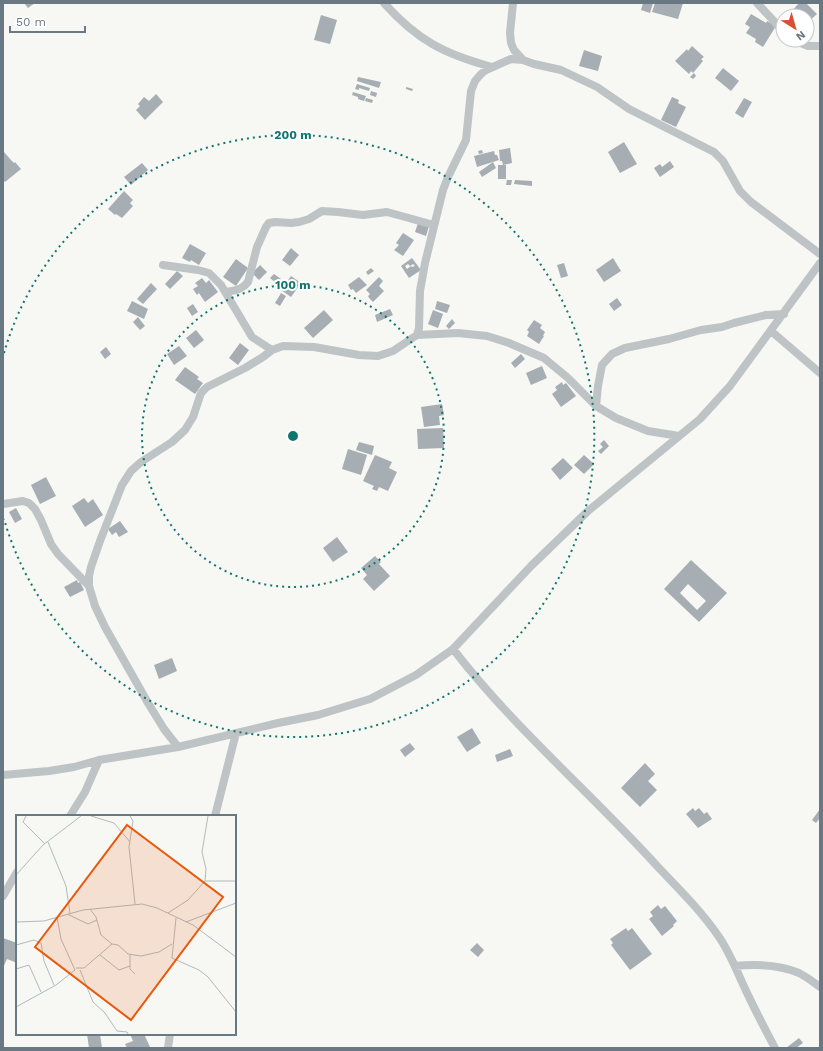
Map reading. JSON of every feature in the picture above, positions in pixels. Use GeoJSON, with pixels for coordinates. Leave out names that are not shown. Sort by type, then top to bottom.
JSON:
{"type":"FeatureCollection","features":[{"type":"Feature","properties":{"kind":"street"},"geometry":{"type":"LineString","coordinates":[[384,3],[413,32],[435,46],[464,59],[492,66]]}},
{"type":"Feature","properties":{"kind":"street"},"geometry":{"type":"LineString","coordinates":[[513,3],[510,33],[511,43],[514,50],[523,60]]}},
{"type":"Feature","properties":{"kind":"street"},"geometry":{"type":"LineString","coordinates":[[757,3],[775,22]]}},
{"type":"Feature","properties":{"kind":"street"},"geometry":{"type":"LineString","coordinates":[[417,335],[419,328],[420,291],[425,263],[443,190],[466,140],[471,92],[475,81],[480,74],[492,66],[511,59],[523,60],[561,70],[583,80],[597,87],[629,109],[714,152],[723,161],[740,191],[751,202],[820,254]]}},
{"type":"Feature","properties":{"kind":"street"},"geometry":{"type":"LineString","coordinates":[[226,292],[240,289],[248,282],[257,247],[266,227],[270,223],[300,222],[309,219],[322,211],[363,215],[387,212],[434,225]]}},
{"type":"Feature","properties":{"kind":"street"},"geometry":{"type":"LineString","coordinates":[[3,775],[49,772],[99,760],[178,747],[318,715],[370,698],[416,675],[453,649],[531,566],[588,511],[700,419],[720,398],[784,314],[820,263]]}},
{"type":"Feature","properties":{"kind":"street"},"geometry":{"type":"LineString","coordinates":[[163,265],[209,273],[226,292],[252,337],[272,350]]}},
{"type":"Feature","properties":{"kind":"street"},"geometry":{"type":"LineString","coordinates":[[596,406],[602,365],[612,354],[625,348],[670,339],[700,330],[722,327],[766,315],[784,314]]}},
{"type":"Feature","properties":{"kind":"street"},"geometry":{"type":"LineString","coordinates":[[771,331],[820,372]]}},
{"type":"Feature","properties":{"kind":"street"},"geometry":{"type":"LineString","coordinates":[[178,747],[164,729],[148,703],[105,627],[89,586],[89,576],[116,498],[131,471],[141,462],[172,442],[184,430],[193,417],[201,393],[207,387],[245,368],[272,350],[283,346],[314,347],[359,356],[378,356],[393,351],[417,335],[458,333],[487,336],[509,343],[544,358],[568,378],[596,406],[616,418],[648,431],[679,436]]}},
{"type":"Feature","properties":{"kind":"street"},"geometry":{"type":"LineString","coordinates":[[3,504],[22,501],[29,503],[35,509],[41,520],[46,535],[54,549],[89,586]]}},
{"type":"Feature","properties":{"kind":"street"},"geometry":{"type":"LineString","coordinates":[[453,649],[488,691],[582,789],[625,831],[718,936],[735,966],[774,1048]]}},
{"type":"Feature","properties":{"kind":"street"},"geometry":{"type":"LineString","coordinates":[[215,815],[236,733]]}},
{"type":"Feature","properties":{"kind":"street"},"geometry":{"type":"LineString","coordinates":[[71,815],[85,792],[99,760]]}},
{"type":"Feature","properties":{"kind":"street"},"geometry":{"type":"LineString","coordinates":[[3,896],[16,874]]}},
{"type":"Feature","properties":{"kind":"street"},"geometry":{"type":"LineString","coordinates":[[735,966],[749,965],[778,967],[807,977],[820,987]]}},
{"type":"Feature","properties":{"kind":"street"},"geometry":{"type":"LineString","coordinates":[[168,1048],[170,1035]]}},
{"type":"Feature","properties":{"kind":"building"},"geometry":{"type":"Polygon","coordinates":[[[24,3],[35,3],[28,8],[24,3]]]}},
{"type":"Feature","properties":{"kind":"building"},"geometry":{"type":"Polygon","coordinates":[[[643,3],[653,3],[650,13],[641,10],[643,3]]]}},
{"type":"Feature","properties":{"kind":"building"},"geometry":{"type":"Polygon","coordinates":[[[655,3],[683,3],[678,19],[652,12],[655,3]]]}},
{"type":"Feature","properties":{"kind":"building"},"geometry":{"type":"Polygon","coordinates":[[[799,3],[806,3],[811,8],[795,8],[799,3]]]}},
{"type":"Feature","properties":{"kind":"building"},"geometry":{"type":"Polygon","coordinates":[[[751,14],[766,23],[767,21],[775,25],[775,28],[763,47],[755,42],[756,39],[746,33],[750,27],[745,24],[751,14]]]}},
{"type":"Feature","properties":{"kind":"building"},"geometry":{"type":"Polygon","coordinates":[[[321,15],[337,20],[330,44],[314,40],[321,15]]]}},
{"type":"Feature","properties":{"kind":"building"},"geometry":{"type":"Polygon","coordinates":[[[692,46],[704,57],[701,59],[703,61],[693,73],[691,71],[689,74],[675,61],[692,46]]]}},
{"type":"Feature","properties":{"kind":"building"},"geometry":{"type":"Polygon","coordinates":[[[584,50],[602,56],[598,71],[579,66],[584,50]]]}},
{"type":"Feature","properties":{"kind":"building"},"geometry":{"type":"Polygon","coordinates":[[[723,68],[739,81],[731,91],[715,78],[723,68]]]}},
{"type":"Feature","properties":{"kind":"building"},"geometry":{"type":"Polygon","coordinates":[[[694,73],[696,76],[693,79],[690,77],[694,73]]]}},
{"type":"Feature","properties":{"kind":"building"},"geometry":{"type":"Polygon","coordinates":[[[358,77],[381,82],[379,88],[357,81],[358,77]]]}},
{"type":"Feature","properties":{"kind":"building"},"geometry":{"type":"Polygon","coordinates":[[[357,84],[370,88],[369,91],[359,88],[359,90],[355,89],[357,84]]]}},
{"type":"Feature","properties":{"kind":"building"},"geometry":{"type":"Polygon","coordinates":[[[406,87],[413,89],[412,91],[406,89],[406,87]]]}},
{"type":"Feature","properties":{"kind":"building"},"geometry":{"type":"Polygon","coordinates":[[[371,91],[377,93],[376,97],[370,95],[371,91]]]}},
{"type":"Feature","properties":{"kind":"building"},"geometry":{"type":"Polygon","coordinates":[[[353,92],[366,96],[364,101],[352,95],[353,92]]]}},
{"type":"Feature","properties":{"kind":"building"},"geometry":{"type":"Polygon","coordinates":[[[156,94],[163,102],[145,120],[136,110],[140,106],[138,104],[144,97],[149,101],[156,94]]]}},
{"type":"Feature","properties":{"kind":"building"},"geometry":{"type":"Polygon","coordinates":[[[672,97],[679,100],[678,103],[686,107],[676,127],[661,120],[672,97]]]}},
{"type":"Feature","properties":{"kind":"building"},"geometry":{"type":"Polygon","coordinates":[[[366,98],[373,100],[372,103],[365,101],[366,98]]]}},
{"type":"Feature","properties":{"kind":"building"},"geometry":{"type":"Polygon","coordinates":[[[744,98],[752,102],[743,118],[735,113],[744,98]]]}},
{"type":"Feature","properties":{"kind":"building"},"geometry":{"type":"Polygon","coordinates":[[[624,142],[637,164],[620,173],[608,152],[624,142]]]}},
{"type":"Feature","properties":{"kind":"building"},"geometry":{"type":"Polygon","coordinates":[[[510,148],[512,163],[503,165],[502,161],[500,161],[499,150],[510,148]]]}},
{"type":"Feature","properties":{"kind":"building"},"geometry":{"type":"Polygon","coordinates":[[[482,150],[483,153],[479,154],[478,151],[482,150]]]}},
{"type":"Feature","properties":{"kind":"building"},"geometry":{"type":"Polygon","coordinates":[[[494,151],[499,160],[477,167],[474,156],[494,151]]]}},
{"type":"Feature","properties":{"kind":"building"},"geometry":{"type":"Polygon","coordinates":[[[4,152],[21,169],[5,182],[3,180],[4,152]]]}},
{"type":"Feature","properties":{"kind":"building"},"geometry":{"type":"Polygon","coordinates":[[[670,161],[674,167],[660,177],[654,168],[660,164],[662,167],[670,161]]]}},
{"type":"Feature","properties":{"kind":"building"},"geometry":{"type":"Polygon","coordinates":[[[493,162],[496,168],[482,177],[479,172],[493,162]]]}},
{"type":"Feature","properties":{"kind":"building"},"geometry":{"type":"Polygon","coordinates":[[[142,163],[148,170],[131,185],[124,177],[142,163]]]}},
{"type":"Feature","properties":{"kind":"building"},"geometry":{"type":"Polygon","coordinates":[[[498,165],[506,165],[506,179],[498,179],[498,165]]]}},
{"type":"Feature","properties":{"kind":"building"},"geometry":{"type":"Polygon","coordinates":[[[507,180],[512,180],[511,185],[506,185],[507,180]]]}},
{"type":"Feature","properties":{"kind":"building"},"geometry":{"type":"Polygon","coordinates":[[[515,180],[532,181],[532,186],[514,184],[515,180]]]}},
{"type":"Feature","properties":{"kind":"building"},"geometry":{"type":"Polygon","coordinates":[[[124,191],[133,200],[130,203],[133,206],[122,218],[116,214],[115,215],[108,209],[124,191]]]}},
{"type":"Feature","properties":{"kind":"building"},"geometry":{"type":"Polygon","coordinates":[[[418,223],[429,226],[426,236],[415,232],[418,223]]]}},
{"type":"Feature","properties":{"kind":"building"},"geometry":{"type":"Polygon","coordinates":[[[403,233],[414,240],[403,256],[394,250],[399,245],[396,243],[403,233]]]}},
{"type":"Feature","properties":{"kind":"building"},"geometry":{"type":"Polygon","coordinates":[[[190,244],[206,253],[199,265],[191,260],[190,262],[182,258],[190,244]]]}},
{"type":"Feature","properties":{"kind":"building"},"geometry":{"type":"Polygon","coordinates":[[[291,248],[299,255],[290,266],[282,260],[291,248]]]}},
{"type":"Feature","properties":{"kind":"building"},"geometry":{"type":"Polygon","coordinates":[[[412,258],[421,270],[409,278],[401,266],[412,258]],[[408,264],[405,266],[407,269],[411,266],[415,266],[413,264],[410,266],[408,264]]]}},
{"type":"Feature","properties":{"kind":"building"},"geometry":{"type":"Polygon","coordinates":[[[613,258],[621,271],[604,282],[596,270],[613,258]]]}},
{"type":"Feature","properties":{"kind":"building"},"geometry":{"type":"Polygon","coordinates":[[[236,259],[248,268],[236,286],[223,277],[236,259]]]}},
{"type":"Feature","properties":{"kind":"building"},"geometry":{"type":"Polygon","coordinates":[[[564,263],[568,276],[561,278],[557,265],[564,263]]]}},
{"type":"Feature","properties":{"kind":"building"},"geometry":{"type":"Polygon","coordinates":[[[260,265],[267,272],[259,280],[252,273],[260,265]]]}},
{"type":"Feature","properties":{"kind":"building"},"geometry":{"type":"Polygon","coordinates":[[[371,268],[374,271],[368,275],[366,272],[371,268]]]}},
{"type":"Feature","properties":{"kind":"building"},"geometry":{"type":"Polygon","coordinates":[[[177,271],[183,276],[170,289],[165,284],[177,271]]]}},
{"type":"Feature","properties":{"kind":"building"},"geometry":{"type":"Polygon","coordinates":[[[274,274],[281,279],[277,284],[270,278],[274,274]]]}},
{"type":"Feature","properties":{"kind":"building"},"geometry":{"type":"Polygon","coordinates":[[[291,276],[301,283],[291,297],[281,290],[291,276]]]}},
{"type":"Feature","properties":{"kind":"building"},"geometry":{"type":"Polygon","coordinates":[[[359,277],[367,285],[356,293],[353,289],[351,290],[348,285],[359,277]]]}},
{"type":"Feature","properties":{"kind":"building"},"geometry":{"type":"Polygon","coordinates":[[[379,277],[383,281],[379,286],[384,291],[373,302],[368,296],[370,294],[366,290],[379,277]]]}},
{"type":"Feature","properties":{"kind":"building"},"geometry":{"type":"Polygon","coordinates":[[[202,278],[206,283],[209,280],[218,292],[205,302],[199,293],[197,295],[193,289],[198,286],[195,283],[202,278]]]}},
{"type":"Feature","properties":{"kind":"building"},"geometry":{"type":"Polygon","coordinates":[[[151,283],[157,289],[143,304],[137,299],[151,283]]]}},
{"type":"Feature","properties":{"kind":"building"},"geometry":{"type":"Polygon","coordinates":[[[281,293],[286,296],[280,306],[275,303],[281,293]]]}},
{"type":"Feature","properties":{"kind":"building"},"geometry":{"type":"Polygon","coordinates":[[[617,298],[622,305],[614,311],[609,304],[617,298]]]}},
{"type":"Feature","properties":{"kind":"building"},"geometry":{"type":"Polygon","coordinates":[[[132,301],[148,309],[144,319],[127,311],[132,301]]]}},
{"type":"Feature","properties":{"kind":"building"},"geometry":{"type":"Polygon","coordinates":[[[437,301],[450,305],[447,313],[435,309],[437,301]]]}},
{"type":"Feature","properties":{"kind":"building"},"geometry":{"type":"Polygon","coordinates":[[[193,304],[198,312],[192,316],[187,308],[193,304]]]}},
{"type":"Feature","properties":{"kind":"building"},"geometry":{"type":"Polygon","coordinates":[[[390,309],[393,315],[377,322],[375,315],[390,309]]]}},
{"type":"Feature","properties":{"kind":"building"},"geometry":{"type":"Polygon","coordinates":[[[324,310],[333,320],[313,338],[304,328],[324,310]]]}},
{"type":"Feature","properties":{"kind":"building"},"geometry":{"type":"Polygon","coordinates":[[[433,310],[443,314],[438,328],[428,324],[433,310]]]}},
{"type":"Feature","properties":{"kind":"building"},"geometry":{"type":"Polygon","coordinates":[[[138,317],[145,326],[140,330],[133,322],[138,317]]]}},
{"type":"Feature","properties":{"kind":"building"},"geometry":{"type":"Polygon","coordinates":[[[452,319],[455,323],[449,329],[446,326],[452,319]]]}},
{"type":"Feature","properties":{"kind":"building"},"geometry":{"type":"Polygon","coordinates":[[[534,320],[542,325],[540,328],[545,332],[539,344],[527,336],[529,332],[527,330],[534,320]]]}},
{"type":"Feature","properties":{"kind":"building"},"geometry":{"type":"Polygon","coordinates":[[[196,330],[204,340],[194,348],[186,338],[196,330]]]}},
{"type":"Feature","properties":{"kind":"building"},"geometry":{"type":"Polygon","coordinates":[[[240,343],[249,350],[238,365],[229,358],[240,343]]]}},
{"type":"Feature","properties":{"kind":"building"},"geometry":{"type":"Polygon","coordinates":[[[179,346],[187,356],[174,365],[167,354],[179,346]]]}},
{"type":"Feature","properties":{"kind":"building"},"geometry":{"type":"Polygon","coordinates":[[[106,347],[111,354],[105,359],[100,352],[106,347]]]}},
{"type":"Feature","properties":{"kind":"building"},"geometry":{"type":"Polygon","coordinates":[[[521,354],[525,359],[515,368],[511,363],[521,354]]]}},
{"type":"Feature","properties":{"kind":"building"},"geometry":{"type":"Polygon","coordinates":[[[542,366],[547,378],[531,385],[526,373],[542,366]]]}},
{"type":"Feature","properties":{"kind":"building"},"geometry":{"type":"Polygon","coordinates":[[[185,367],[199,377],[197,379],[203,383],[195,394],[175,380],[185,367]]]}},
{"type":"Feature","properties":{"kind":"building"},"geometry":{"type":"Polygon","coordinates":[[[562,382],[563,385],[566,383],[576,396],[561,407],[552,394],[557,390],[555,387],[562,382]]]}},
{"type":"Feature","properties":{"kind":"building"},"geometry":{"type":"Polygon","coordinates":[[[442,404],[444,415],[439,416],[440,425],[424,427],[421,407],[442,404]]]}},
{"type":"Feature","properties":{"kind":"building"},"geometry":{"type":"Polygon","coordinates":[[[443,428],[444,448],[418,449],[417,429],[443,428]]]}},
{"type":"Feature","properties":{"kind":"building"},"geometry":{"type":"Polygon","coordinates":[[[604,440],[609,446],[601,454],[598,451],[603,447],[600,444],[604,440]]]}},
{"type":"Feature","properties":{"kind":"building"},"geometry":{"type":"Polygon","coordinates":[[[359,442],[374,446],[372,455],[356,450],[359,442]]]}},
{"type":"Feature","properties":{"kind":"building"},"geometry":{"type":"Polygon","coordinates":[[[348,449],[367,455],[361,475],[342,469],[348,449]]]}},
{"type":"Feature","properties":{"kind":"building"},"geometry":{"type":"Polygon","coordinates":[[[375,455],[392,462],[389,468],[397,472],[388,491],[379,487],[377,491],[372,489],[374,486],[363,481],[375,455]]]}},
{"type":"Feature","properties":{"kind":"building"},"geometry":{"type":"Polygon","coordinates":[[[584,455],[594,464],[584,474],[574,465],[584,455]]]}},
{"type":"Feature","properties":{"kind":"building"},"geometry":{"type":"Polygon","coordinates":[[[563,458],[573,468],[560,480],[551,469],[563,458]]]}},
{"type":"Feature","properties":{"kind":"building"},"geometry":{"type":"Polygon","coordinates":[[[46,477],[56,496],[40,504],[31,485],[46,477]]]}},
{"type":"Feature","properties":{"kind":"building"},"geometry":{"type":"Polygon","coordinates":[[[84,498],[88,503],[93,499],[103,515],[85,527],[72,506],[84,498]]]}},
{"type":"Feature","properties":{"kind":"building"},"geometry":{"type":"Polygon","coordinates":[[[16,508],[22,519],[15,523],[9,512],[16,508]]]}},
{"type":"Feature","properties":{"kind":"building"},"geometry":{"type":"Polygon","coordinates":[[[120,521],[128,532],[119,537],[116,532],[112,535],[108,529],[120,521]]]}},
{"type":"Feature","properties":{"kind":"building"},"geometry":{"type":"Polygon","coordinates":[[[337,537],[348,552],[333,562],[323,548],[337,537]]]}},
{"type":"Feature","properties":{"kind":"building"},"geometry":{"type":"Polygon","coordinates":[[[375,556],[381,562],[379,564],[390,576],[374,591],[363,579],[367,575],[361,568],[375,556]]]}},
{"type":"Feature","properties":{"kind":"building"},"geometry":{"type":"Polygon","coordinates":[[[691,560],[727,593],[699,622],[664,589],[691,560]],[[688,584],[680,593],[697,610],[706,601],[688,584]]]}},
{"type":"Feature","properties":{"kind":"building"},"geometry":{"type":"Polygon","coordinates":[[[77,580],[78,583],[80,582],[84,590],[70,597],[64,587],[77,580]]]}},
{"type":"Feature","properties":{"kind":"building"},"geometry":{"type":"Polygon","coordinates":[[[172,658],[177,671],[159,679],[154,665],[172,658]]]}},
{"type":"Feature","properties":{"kind":"building"},"geometry":{"type":"Polygon","coordinates":[[[472,728],[481,743],[467,752],[457,737],[472,728]]]}},
{"type":"Feature","properties":{"kind":"building"},"geometry":{"type":"Polygon","coordinates":[[[410,743],[415,749],[405,757],[400,750],[410,743]]]}},
{"type":"Feature","properties":{"kind":"building"},"geometry":{"type":"Polygon","coordinates":[[[510,749],[513,756],[497,762],[495,755],[510,749]]]}},
{"type":"Feature","properties":{"kind":"building"},"geometry":{"type":"Polygon","coordinates":[[[645,763],[655,774],[648,781],[657,790],[640,807],[621,788],[645,763]]]}},
{"type":"Feature","properties":{"kind":"building"},"geometry":{"type":"Polygon","coordinates":[[[693,808],[695,811],[699,808],[704,814],[707,812],[712,819],[698,828],[686,814],[693,808]]]}},
{"type":"Feature","properties":{"kind":"building"},"geometry":{"type":"Polygon","coordinates":[[[820,809],[820,818],[816,823],[812,820],[820,809]]]}},
{"type":"Feature","properties":{"kind":"building"},"geometry":{"type":"Polygon","coordinates":[[[658,905],[661,909],[665,906],[677,921],[673,925],[674,926],[662,936],[649,919],[653,916],[650,912],[658,905]]]}},
{"type":"Feature","properties":{"kind":"building"},"geometry":{"type":"Polygon","coordinates":[[[626,928],[628,931],[632,928],[652,954],[630,970],[611,945],[613,943],[610,939],[626,928]]]}},
{"type":"Feature","properties":{"kind":"building"},"geometry":{"type":"Polygon","coordinates":[[[3,938],[16,943],[16,963],[7,959],[3,968],[3,938]]]}},
{"type":"Feature","properties":{"kind":"building"},"geometry":{"type":"Polygon","coordinates":[[[477,943],[484,950],[478,957],[470,950],[477,943]]]}},
{"type":"Feature","properties":{"kind":"building"},"geometry":{"type":"Polygon","coordinates":[[[87,1035],[100,1035],[102,1048],[89,1048],[87,1035]]]}},
{"type":"Feature","properties":{"kind":"building"},"geometry":{"type":"Polygon","coordinates":[[[130,1035],[144,1035],[150,1047],[127,1048],[125,1044],[133,1041],[130,1035]]]}},
{"type":"Feature","properties":{"kind":"building"},"geometry":{"type":"Polygon","coordinates":[[[799,1038],[803,1043],[796,1048],[786,1048],[799,1038]]]}}]}
